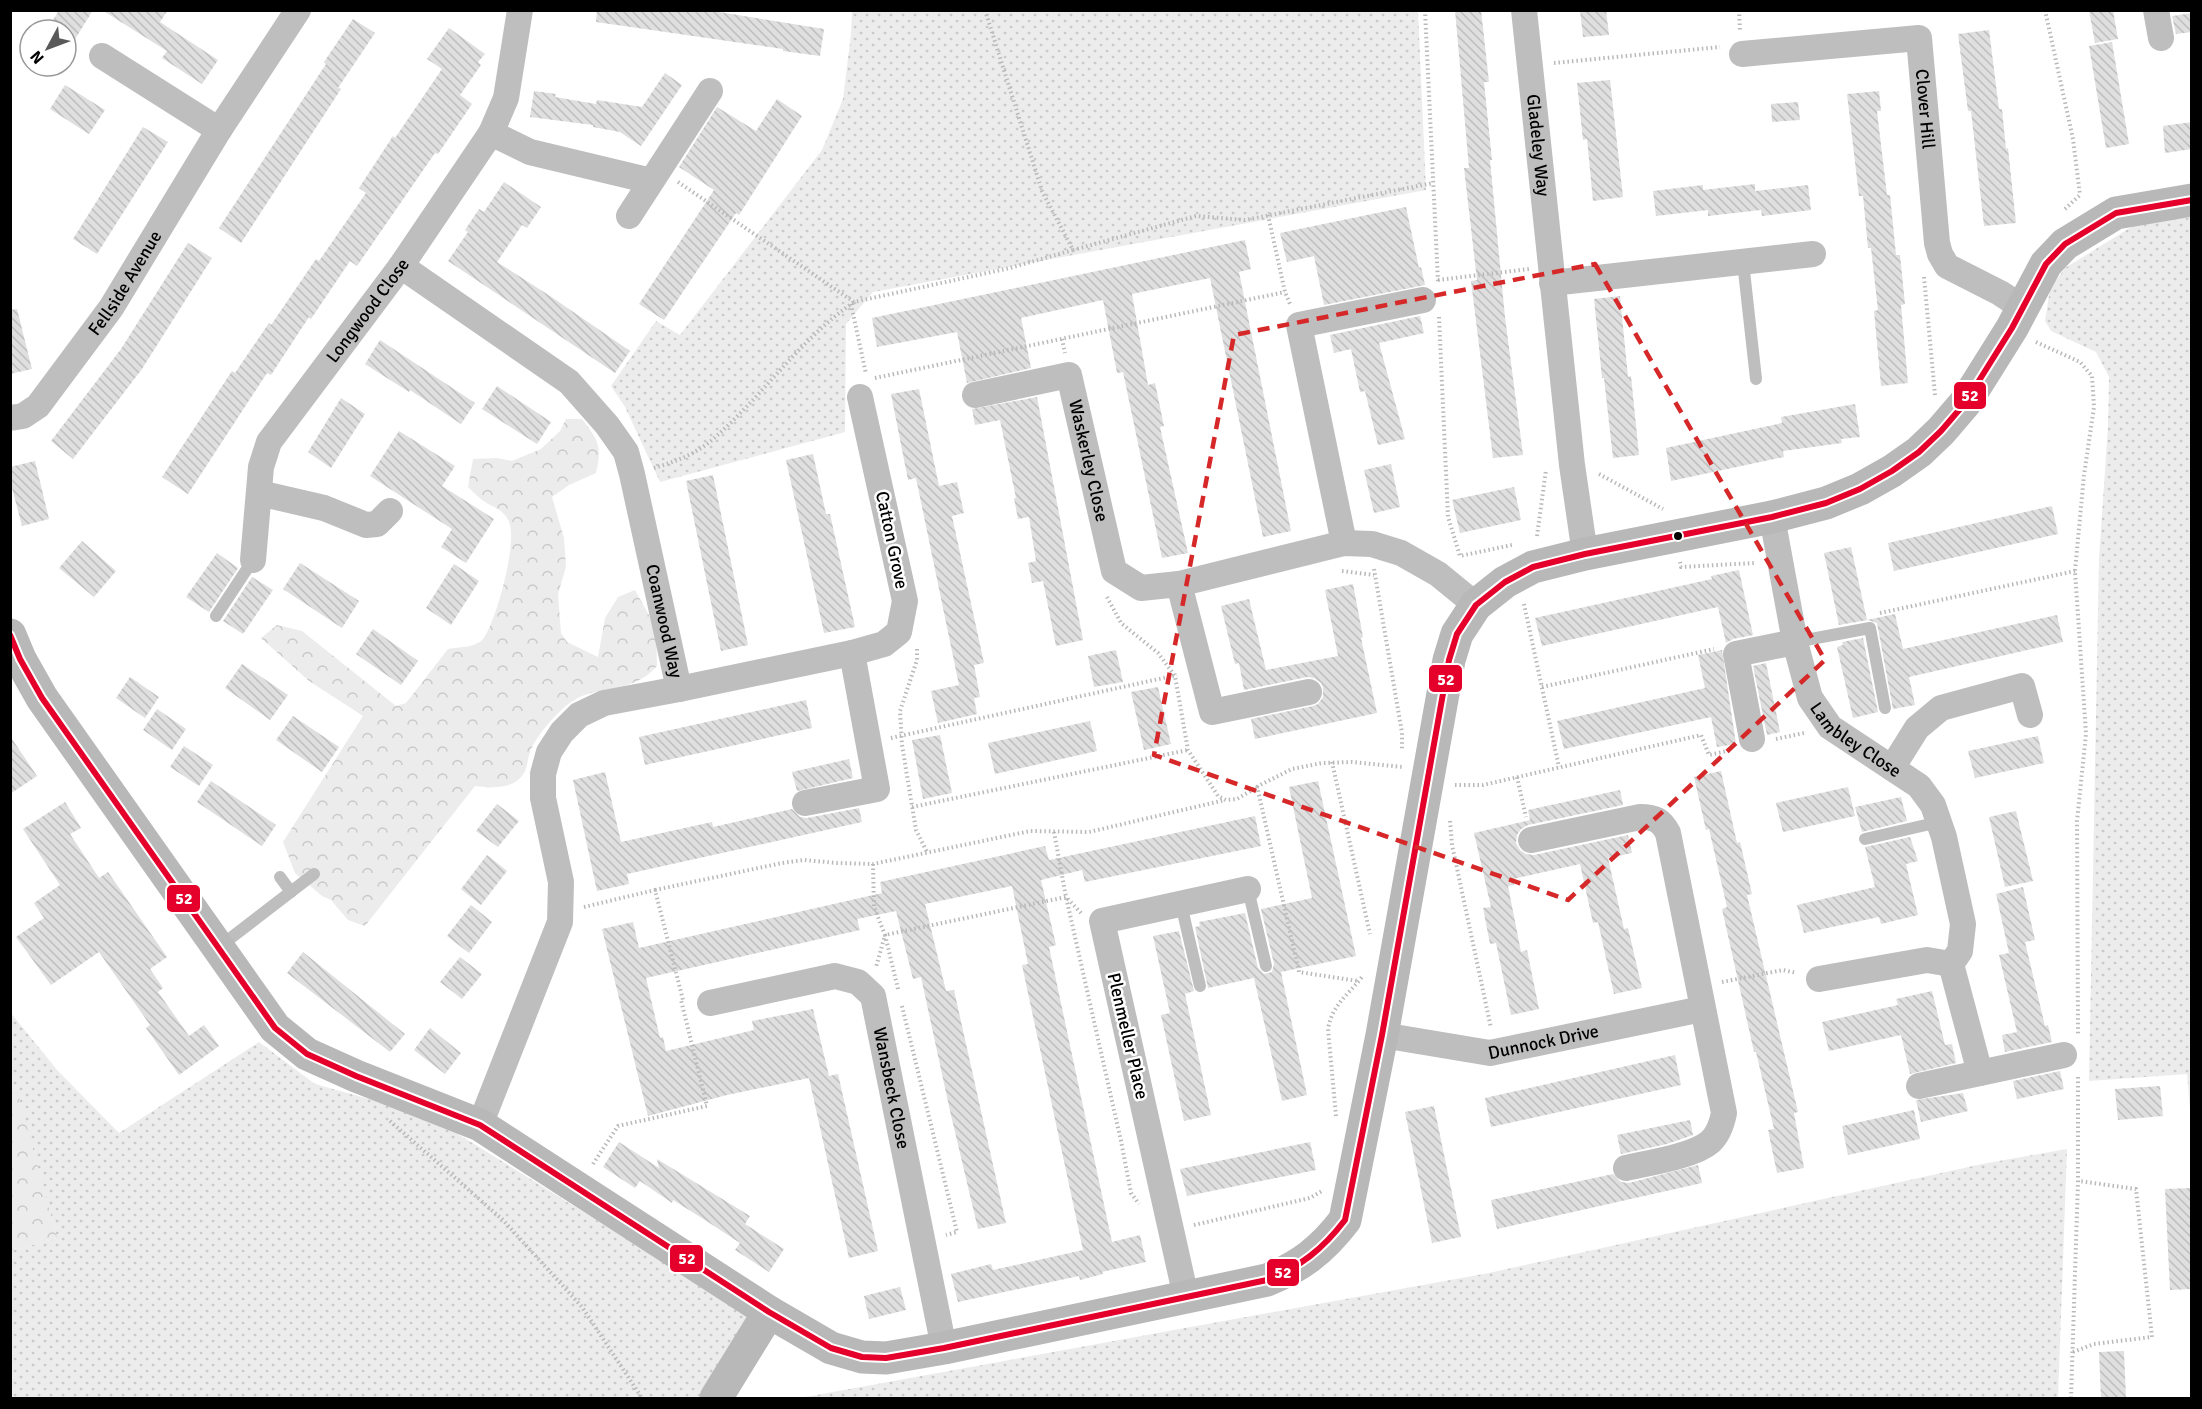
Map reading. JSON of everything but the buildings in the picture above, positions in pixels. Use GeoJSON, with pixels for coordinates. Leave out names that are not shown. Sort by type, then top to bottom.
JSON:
{"type":"FeatureCollection","features":[{"type":"Feature","properties":{"kind":"street","name":"Fellside Avenue"},"geometry":{"type":"LineString","coordinates":[[10,418],[22,416],[38,406],[111,308],[219,130],[298,10]]}},
{"type":"Feature","properties":{"kind":"street","name":"Longwood Close"},"geometry":{"type":"LineString","coordinates":[[253,560],[261,467],[269,442],[401,266],[491,133],[506,98],[520,10]]}},
{"type":"Feature","properties":{"kind":"street","name":"Gladeley Way"},"geometry":{"type":"LineString","coordinates":[[1524,10],[1572,465],[1585,554]]}},
{"type":"Feature","properties":{"kind":"street"},"geometry":{"type":"LineString","coordinates":[[2157,10],[2161,38]]}},
{"type":"Feature","properties":{"kind":"street","name":"Clover Hill"},"geometry":{"type":"LineString","coordinates":[[1736,50],[1919,38],[1937,243],[1940,254],[1947,266],[2000,293],[2018,318]]}},
{"type":"Feature","properties":{"kind":"street"},"geometry":{"type":"LineString","coordinates":[[102,56],[219,130]]}},
{"type":"Feature","properties":{"kind":"street"},"geometry":{"type":"LineString","coordinates":[[628,216],[711,91]]}},
{"type":"Feature","properties":{"kind":"street"},"geometry":{"type":"LineString","coordinates":[[491,133],[530,152],[655,175]]}},
{"type":"Feature","properties":{"kind":"street"},"geometry":{"type":"LineString","coordinates":[[10,635],[20,659],[42,698],[218,948],[275,1028],[307,1054],[480,1125],[769,1312],[831,1348],[862,1357],[886,1358],[944,1348],[1267,1280],[1291,1270],[1328,1242],[1345,1220],[1382,1035],[1449,660],[1457,634],[1476,606],[1516,560],[1533,567],[1585,554],[1667,525],[1772,517],[1826,503],[1860,489],[1919,452],[1965,403],[2018,318],[2046,264],[2065,244],[2115,213],[2192,200]]}},
{"type":"Feature","properties":{"kind":"street"},"geometry":{"type":"LineString","coordinates":[[1551,274],[1743,262],[1813,254]]}},
{"type":"Feature","properties":{"kind":"street","name":"Coanwood Way"},"geometry":{"type":"LineString","coordinates":[[401,266],[569,382],[607,425],[626,452],[679,689],[604,704],[579,715],[562,732],[549,752],[543,774],[543,798],[561,882],[560,922],[480,1125]]}},
{"type":"Feature","properties":{"kind":"street"},"geometry":{"type":"LineString","coordinates":[[1344,543],[1299,325],[1435,297]]}},
{"type":"Feature","properties":{"kind":"street","name":"Waskerley Close"},"geometry":{"type":"LineString","coordinates":[[975,395],[1069,375],[1114,571],[1141,588],[1179,584],[1344,543],[1372,544],[1401,553],[1437,574],[1476,606]]}},
{"type":"Feature","properties":{"kind":"street","name":"Catton Grove"},"geometry":{"type":"LineString","coordinates":[[679,689],[852,653],[884,644],[899,632],[905,601],[860,397]]}},
{"type":"Feature","properties":{"kind":"street"},"geometry":{"type":"LineString","coordinates":[[259,494],[324,508],[366,525],[377,524],[390,511]]}},
{"type":"Feature","properties":{"kind":"street","name":"Lambley Close"},"geometry":{"type":"LineString","coordinates":[[1772,517],[1795,642],[1810,698],[1830,727],[1919,786],[1933,804],[1963,924],[1960,951],[1951,964]]}},
{"type":"Feature","properties":{"kind":"street"},"geometry":{"type":"LineString","coordinates":[[1179,584],[1212,712],[1309,692]]}},
{"type":"Feature","properties":{"kind":"street"},"geometry":{"type":"LineString","coordinates":[[1756,742],[1736,654],[1795,642]]}},
{"type":"Feature","properties":{"kind":"street"},"geometry":{"type":"LineString","coordinates":[[805,803],[877,789],[852,653]]}},
{"type":"Feature","properties":{"kind":"street"},"geometry":{"type":"LineString","coordinates":[[1892,768],[1917,728],[1941,708],[2022,686],[2030,715]]}},
{"type":"Feature","properties":{"kind":"street"},"geometry":{"type":"LineString","coordinates":[[1531,840],[1640,817],[1654,817],[1663,823],[1668,833],[1724,1113],[1720,1128],[1712,1140],[1700,1149],[1626,1168]]}},
{"type":"Feature","properties":{"kind":"street","name":"Plenmeller Place"},"geometry":{"type":"LineString","coordinates":[[1186,1298],[1102,921],[1248,889]]}},
{"type":"Feature","properties":{"kind":"street"},"geometry":{"type":"LineString","coordinates":[[1819,979],[1927,960],[1951,964],[1980,1073]]}},
{"type":"Feature","properties":{"kind":"street"},"geometry":{"type":"LineString","coordinates":[[710,1004],[835,976],[858,982]]}},
{"type":"Feature","properties":{"kind":"street","name":"Wansbeck Close"},"geometry":{"type":"LineString","coordinates":[[858,982],[873,996],[944,1348]]}},
{"type":"Feature","properties":{"kind":"street","name":"Dunnock Drive"},"geometry":{"type":"LineString","coordinates":[[1382,1035],[1490,1053],[1700,998]]}},
{"type":"Feature","properties":{"kind":"street"},"geometry":{"type":"LineString","coordinates":[[1919,1086],[2073,1054]]}},
{"type":"Feature","properties":{"kind":"street"},"geometry":{"type":"LineString","coordinates":[[716,1398],[769,1312]]}},
{"type":"Feature","properties":{"kind":"lane"},"geometry":{"type":"LineString","coordinates":[[1743,262],[1756,379]]}},
{"type":"Feature","properties":{"kind":"lane","name":"Longwood Close"},"geometry":{"type":"LineString","coordinates":[[216,616],[253,560]]}},
{"type":"Feature","properties":{"kind":"lane"},"geometry":{"type":"LineString","coordinates":[[1795,642],[1870,628],[1885,708]]}},
{"type":"Feature","properties":{"kind":"lane"},"geometry":{"type":"LineString","coordinates":[[1865,839],[1939,822]]}},
{"type":"Feature","properties":{"kind":"lane"},"geometry":{"type":"LineString","coordinates":[[218,948],[314,874]]}},
{"type":"Feature","properties":{"kind":"lane"},"geometry":{"type":"LineString","coordinates":[[280,877],[291,892]]}},
{"type":"Feature","properties":{"kind":"lane"},"geometry":{"type":"LineString","coordinates":[[1248,889],[1266,966]]}},
{"type":"Feature","properties":{"kind":"lane"},"geometry":{"type":"LineString","coordinates":[[1181,904],[1200,986]]}},
{"type":"Feature","properties":{"kind":"path"},"geometry":{"type":"LineString","coordinates":[[985,10],[1042,191],[1074,250]]}},
{"type":"Feature","properties":{"kind":"path"},"geometry":{"type":"LineString","coordinates":[[1425,10],[1433,183],[1435,297],[1448,517],[1460,556],[1516,560],[1559,767]]}},
{"type":"Feature","properties":{"kind":"path"},"geometry":{"type":"LineString","coordinates":[[2045,10],[2073,139],[2080,195]]}},
{"type":"Feature","properties":{"kind":"path"},"geometry":{"type":"LineString","coordinates":[[1544,64],[1736,50]]}},
{"type":"Feature","properties":{"kind":"path"},"geometry":{"type":"LineString","coordinates":[[655,175],[853,303],[867,380],[1285,292]]}},
{"type":"Feature","properties":{"kind":"path"},"geometry":{"type":"LineString","coordinates":[[632,474],[690,455],[711,441],[795,354],[840,312],[853,303],[1010,268],[1196,216],[1245,220],[1433,183]]}},
{"type":"Feature","properties":{"kind":"path"},"geometry":{"type":"LineString","coordinates":[[1268,215],[1285,292],[1299,325]]}},
{"type":"Feature","properties":{"kind":"path"},"geometry":{"type":"LineString","coordinates":[[1435,297],[1551,274]]}},
{"type":"Feature","properties":{"kind":"path"},"geometry":{"type":"LineString","coordinates":[[2018,318],[2040,344],[2080,362],[2092,376],[2094,407],[2084,476],[2075,570],[2086,734],[2077,821],[2073,1054],[2078,1181],[2071,1398]]}},
{"type":"Feature","properties":{"kind":"path"},"geometry":{"type":"LineString","coordinates":[[1931,403],[1942,390]]}},
{"type":"Feature","properties":{"kind":"path"},"geometry":{"type":"LineString","coordinates":[[1595,469],[1600,475],[1670,513],[1667,525],[1681,567],[1760,562],[1780,557]]}},
{"type":"Feature","properties":{"kind":"path"},"geometry":{"type":"LineString","coordinates":[[1372,544],[1374,575],[1402,733],[1402,766]]}},
{"type":"Feature","properties":{"kind":"path"},"geometry":{"type":"LineString","coordinates":[[905,601],[917,629],[917,660],[900,711],[901,736],[916,830],[927,852]]}},
{"type":"Feature","properties":{"kind":"path"},"geometry":{"type":"LineString","coordinates":[[868,744],[1201,670]]}},
{"type":"Feature","properties":{"kind":"path"},"geometry":{"type":"LineString","coordinates":[[1452,792],[1453,784],[1483,785],[1701,735],[1709,755],[1756,742],[1830,727]]}},
{"type":"Feature","properties":{"kind":"path"},"geometry":{"type":"LineString","coordinates":[[912,807],[1188,750]]}},
{"type":"Feature","properties":{"kind":"path"},"geometry":{"type":"LineString","coordinates":[[1332,762],[1370,937]]}},
{"type":"Feature","properties":{"kind":"path"},"geometry":{"type":"LineString","coordinates":[[1517,777],[1531,840]]}},
{"type":"Feature","properties":{"kind":"path"},"geometry":{"type":"LineString","coordinates":[[1257,786],[1299,972],[1359,981]]}},
{"type":"Feature","properties":{"kind":"path"},"geometry":{"type":"LineString","coordinates":[[561,912],[655,890],[804,860],[873,864],[1030,831],[1089,832],[1226,800]]}},
{"type":"Feature","properties":{"kind":"path"},"geometry":{"type":"LineString","coordinates":[[1450,817],[1452,845],[1497,1052]]}},
{"type":"Feature","properties":{"kind":"path"},"geometry":{"type":"LineString","coordinates":[[1054,832],[1066,897],[1131,1193],[1144,1209]]}},
{"type":"Feature","properties":{"kind":"path"},"geometry":{"type":"LineString","coordinates":[[873,864],[874,908],[885,935],[899,992]]}},
{"type":"Feature","properties":{"kind":"path"},"geometry":{"type":"LineString","coordinates":[[578,1188],[618,1126],[707,1106],[655,890]]}},
{"type":"Feature","properties":{"kind":"path"},"geometry":{"type":"LineString","coordinates":[[885,935],[1066,897]]}},
{"type":"Feature","properties":{"kind":"path"},"geometry":{"type":"LineString","coordinates":[[858,982],[876,970],[885,935]]}},
{"type":"Feature","properties":{"kind":"path"},"geometry":{"type":"LineString","coordinates":[[1700,998],[1783,970],[1819,979]]}},
{"type":"Feature","properties":{"kind":"path"},"geometry":{"type":"LineString","coordinates":[[1336,1123],[1328,1029],[1330,1016],[1335,1006],[1365,975]]}},
{"type":"Feature","properties":{"kind":"path"},"geometry":{"type":"LineString","coordinates":[[681,1000],[710,1004]]}},
{"type":"Feature","properties":{"kind":"path"},"geometry":{"type":"LineString","coordinates":[[902,1004],[957,1232],[922,1241]]}},
{"type":"Feature","properties":{"kind":"path"},"geometry":{"type":"LineString","coordinates":[[383,1116],[503,1220],[582,1307],[642,1398]]}},
{"type":"Feature","properties":{"kind":"path"},"geometry":{"type":"LineString","coordinates":[[2073,1352],[2094,1344],[2152,1337],[2136,1189],[2078,1181]]}},
{"type":"Feature","properties":{"kind":"path"},"geometry":{"type":"LineString","coordinates":[[1171,1230],[1310,1198],[1328,1187]]}},
{"type":"Feature","properties":{"kind":"highlighted area"},"geometry":{"type":"Polygon","coordinates":[[[1595,264],[1825,660],[1568,900],[1154,755],[1234,335],[1595,264]]]}},
{"type":"Feature","properties":{"kind":"green space"},"geometry":{"type":"Polygon","coordinates":[[[852,11],[1418,11],[1426,190],[873,292],[846,324],[845,432],[660,482],[625,407],[611,386],[656,321],[680,335],[822,150],[843,99],[852,11]]]}},
{"type":"Feature","properties":{"kind":"green space"},"geometry":{"type":"Polygon","coordinates":[[[2191,217],[2191,1120],[2187,1074],[2089,1081],[2099,559],[2109,377],[2096,352],[2051,331],[2045,321],[2050,289],[2065,268],[2133,226],[2191,217]]]}},
{"type":"Feature","properties":{"kind":"green space"},"geometry":{"type":"Polygon","coordinates":[[[566,419],[582,419],[598,444],[599,456],[596,473],[569,485],[552,497],[564,538],[566,567],[558,594],[561,633],[567,642],[598,657],[605,618],[618,597],[635,590],[656,628],[657,666],[635,682],[588,694],[566,706],[556,715],[535,743],[525,771],[516,782],[503,786],[475,786],[365,926],[348,920],[331,900],[322,896],[295,873],[283,842],[363,716],[309,681],[261,638],[277,625],[302,631],[396,706],[406,703],[448,649],[471,646],[483,639],[494,616],[504,582],[511,546],[509,522],[504,514],[482,500],[468,487],[473,459],[497,458],[512,461],[541,449],[560,431],[566,419]]]}},
{"type":"Feature","properties":{"kind":"green space"},"geometry":{"type":"Polygon","coordinates":[[[10,1012],[58,1071],[119,1133],[259,1042],[315,1084],[387,1104],[442,1124],[725,1300],[745,1314],[747,1323],[702,1398],[11,1398],[11,1251],[57,1238],[16,1090],[11,1091],[10,1012]]]}},
{"type":"Feature","properties":{"kind":"green space"},"geometry":{"type":"Polygon","coordinates":[[[17,1090],[57,1238],[11,1251],[10,1091],[17,1090]]]}},
{"type":"Feature","properties":{"kind":"green space"},"geometry":{"type":"Polygon","coordinates":[[[2067,1149],[2058,1398],[800,1398],[1489,1273],[1982,1164],[2067,1149]]]}},
{"type":"Feature","properties":{"kind":"transit line","name":"52"},"geometry":{"type":"LineString","coordinates":[[10,635],[20,659],[42,698],[275,1028],[307,1054],[480,1125],[769,1312],[831,1348],[862,1357],[886,1358],[944,1348],[1267,1280],[1310,1256],[1345,1220],[1382,1035],[1449,660],[1457,634],[1476,605],[1505,582],[1533,567],[1585,554],[1772,517],[1826,503],[1860,489],[1892,471],[1919,452],[1965,403],[2012,328],[2046,264],[2065,244],[2116,213],[2192,200]]}}]}
